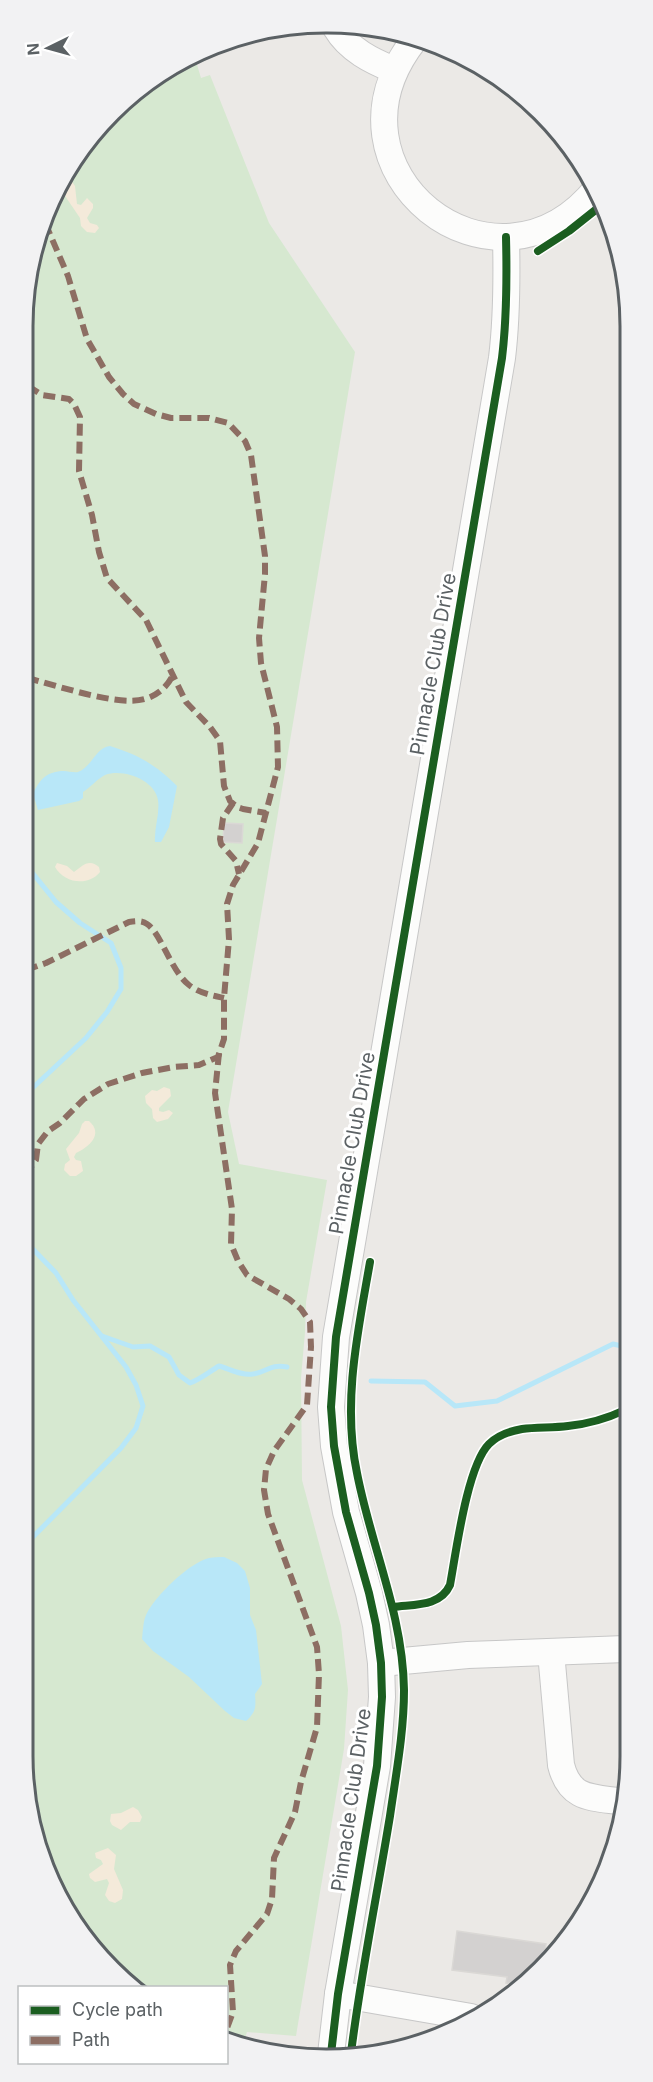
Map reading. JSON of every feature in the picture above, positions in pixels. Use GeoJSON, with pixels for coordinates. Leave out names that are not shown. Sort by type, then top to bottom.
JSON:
{"type":"FeatureCollection","features":[{"type":"Feature","properties":{"kind":"street"},"geometry":{"type":"LineString","coordinates":[[341,34],[354,49],[394,70]]}},
{"type":"Feature","properties":{"kind":"street"},"geometry":{"type":"LineString","coordinates":[[410,45],[394,70],[386,93],[384,130],[388,152],[396,172],[407,189],[427,210],[450,225],[478,234],[506,237],[538,231],[556,224],[573,213],[589,196]]}},
{"type":"Feature","properties":{"kind":"street","name":"Pinnacle Club Drive"},"geometry":{"type":"LineString","coordinates":[[332,2049],[338,1994],[376,1766],[382,1697],[381,1663],[369,1593],[338,1479],[331,1407],[332,1373],[342,1302],[502,358],[507,296],[506,237]]}},
{"type":"Feature","properties":{"kind":"street"},"geometry":{"type":"LineString","coordinates":[[381,1663],[468,1655],[620,1649]]}},
{"type":"Feature","properties":{"kind":"street"},"geometry":{"type":"LineString","coordinates":[[551,1652],[561,1766],[565,1780],[574,1790],[588,1796],[616,1801]]}},
{"type":"Feature","properties":{"kind":"street"},"geometry":{"type":"LineString","coordinates":[[338,1994],[463,2016]]}},
{"type":"Feature","properties":{"kind":"green space"},"geometry":{"type":"Polygon","coordinates":[[[197,63],[201,78],[210,75],[269,223],[355,352],[228,1112],[239,1164],[327,1180],[306,1302],[301,1378],[302,1480],[341,1626],[348,1690],[344,1749],[296,2036],[247,2032],[245,2037],[228,2032],[228,1986],[146,1986],[119,1963],[82,1919],[55,1868],[43,1831],[36,1794],[33,1756],[34,307],[43,251],[55,214],[82,163],[106,133],[133,106],[163,82],[197,63]]]}},
{"type":"Feature","properties":{"kind":"sand"},"geometry":{"type":"Polygon","coordinates":[[[71,181],[75,186],[77,204],[81,205],[87,198],[93,204],[87,218],[90,223],[99,228],[95,233],[87,232],[81,226],[80,218],[64,195],[71,181]]]}},
{"type":"Feature","properties":{"kind":"sand"},"geometry":{"type":"Polygon","coordinates":[[[57,863],[67,866],[74,872],[92,863],[99,867],[100,872],[89,880],[70,880],[55,867],[57,863]]]}},
{"type":"Feature","properties":{"kind":"sand"},"geometry":{"type":"Polygon","coordinates":[[[164,1087],[170,1089],[171,1096],[159,1108],[159,1111],[169,1110],[173,1113],[168,1119],[157,1122],[153,1118],[152,1109],[146,1103],[145,1096],[152,1090],[157,1091],[164,1087]]]}},
{"type":"Feature","properties":{"kind":"sand"},"geometry":{"type":"Polygon","coordinates":[[[85,1121],[89,1121],[93,1126],[95,1135],[90,1144],[76,1153],[74,1157],[81,1161],[83,1171],[76,1176],[70,1176],[64,1170],[65,1164],[70,1160],[66,1149],[85,1121]]]}},
{"type":"Feature","properties":{"kind":"sand"},"geometry":{"type":"Polygon","coordinates":[[[133,1807],[142,1817],[140,1822],[130,1822],[121,1830],[112,1825],[111,1814],[121,1813],[133,1807]]]}},
{"type":"Feature","properties":{"kind":"sand"},"geometry":{"type":"Polygon","coordinates":[[[108,1848],[116,1855],[114,1869],[123,1890],[122,1899],[115,1903],[109,1901],[105,1895],[109,1883],[107,1879],[95,1882],[89,1874],[103,1864],[96,1858],[95,1853],[108,1848]]]}},
{"type":"Feature","properties":{"kind":"water"},"geometry":{"type":"Polygon","coordinates":[[[110,746],[146,762],[162,772],[177,786],[169,827],[161,842],[155,842],[158,816],[156,793],[145,781],[137,777],[120,773],[105,775],[83,792],[83,798],[79,801],[38,810],[33,794],[44,777],[58,771],[83,770],[101,750],[110,746]]]}},
{"type":"Feature","properties":{"kind":"water"},"geometry":{"type":"Polygon","coordinates":[[[224,1557],[237,1563],[245,1571],[250,1588],[250,1615],[256,1630],[262,1684],[255,1694],[254,1712],[246,1721],[234,1718],[225,1711],[189,1677],[153,1651],[142,1639],[146,1615],[165,1590],[192,1566],[209,1558],[224,1557]]]}},
{"type":"Feature","properties":{"kind":"building"},"geometry":{"type":"Polygon","coordinates":[[[224,823],[243,824],[242,843],[223,842],[224,823]]]}},
{"type":"Feature","properties":{"kind":"building"},"geometry":{"type":"Polygon","coordinates":[[[457,1931],[546,1944],[545,1951],[510,1984],[506,1983],[507,1977],[452,1970],[457,1931]]]}},
{"type":"Feature","properties":{"kind":"waterway"},"geometry":{"type":"LineString","coordinates":[[33,874],[56,902],[80,923],[111,943],[121,968],[121,989],[107,1012],[86,1038],[33,1088]]}},
{"type":"Feature","properties":{"kind":"waterway"},"geometry":{"type":"LineString","coordinates":[[33,1249],[56,1273],[73,1300],[126,1367],[136,1385],[143,1406],[136,1428],[121,1448],[33,1537]]}},
{"type":"Feature","properties":{"kind":"waterway"},"geometry":{"type":"LineString","coordinates":[[102,1336],[133,1347],[150,1346],[169,1357],[179,1375],[190,1383],[219,1366],[249,1374],[272,1367],[287,1367]]}},
{"type":"Feature","properties":{"kind":"waterway"},"geometry":{"type":"LineString","coordinates":[[371,1381],[425,1382],[455,1406],[497,1401],[613,1344],[620,1346]]}},
{"type":"Feature","properties":{"kind":"marked path"},"geometry":{"type":"LineString","coordinates":[[33,1164],[36,1160],[38,1144],[48,1131],[60,1123],[84,1099],[108,1084],[142,1073],[199,1065],[218,1057],[224,1039],[224,998],[229,939],[227,904],[233,885],[258,843],[278,767],[277,727],[261,663],[259,638],[265,556],[251,455],[245,441],[228,423],[209,418],[171,418],[156,414],[134,404],[123,394],[109,377],[87,339],[68,276],[49,232]]}},
{"type":"Feature","properties":{"kind":"marked path"},"geometry":{"type":"LineString","coordinates":[[33,389],[42,395],[69,399],[74,404],[80,417],[79,471],[107,578],[146,620],[186,702],[220,741],[224,786],[230,801],[237,807],[266,813]]}},
{"type":"Feature","properties":{"kind":"marked path"},"geometry":{"type":"LineString","coordinates":[[33,680],[103,698],[133,701],[158,693],[173,675]]}},
{"type":"Feature","properties":{"kind":"marked path"},"geometry":{"type":"LineString","coordinates":[[233,803],[223,818],[220,839],[221,844],[236,861],[239,874]]}},
{"type":"Feature","properties":{"kind":"marked path"},"geometry":{"type":"LineString","coordinates":[[33,968],[129,922],[141,921],[157,935],[177,971],[189,985],[201,992],[224,998]]}},
{"type":"Feature","properties":{"kind":"marked path"},"geometry":{"type":"LineString","coordinates":[[219,1053],[215,1093],[232,1209],[231,1244],[247,1275],[289,1299],[301,1309],[310,1322],[311,1347],[307,1405],[274,1451],[266,1469],[264,1490],[268,1514],[317,1647],[319,1674],[317,1727],[295,1812],[274,1858],[272,1899],[267,1914],[236,1951],[230,1965],[233,2012],[228,2026]]}},
{"type":"Feature","properties":{"kind":"cycle path"},"geometry":{"type":"LineString","coordinates":[[538,251],[596,210]]}},
{"type":"Feature","properties":{"kind":"cycle path"},"geometry":{"type":"LineString","coordinates":[[332,2049],[338,1994],[377,1766],[382,1697],[381,1663],[376,1625],[346,1512],[334,1446],[331,1407],[336,1337],[502,358],[506,298],[506,237]]}},
{"type":"Feature","properties":{"kind":"cycle path"},"geometry":{"type":"LineString","coordinates":[[352,2047],[390,1816],[404,1706],[398,1634],[363,1500],[353,1447],[351,1420],[353,1367],[370,1262]]}},
{"type":"Feature","properties":{"kind":"cycle path"},"geometry":{"type":"LineString","coordinates":[[393,1607],[426,1603],[446,1592],[450,1585],[459,1532],[474,1471],[481,1455],[492,1441],[517,1430],[583,1424],[620,1412]]}}]}
